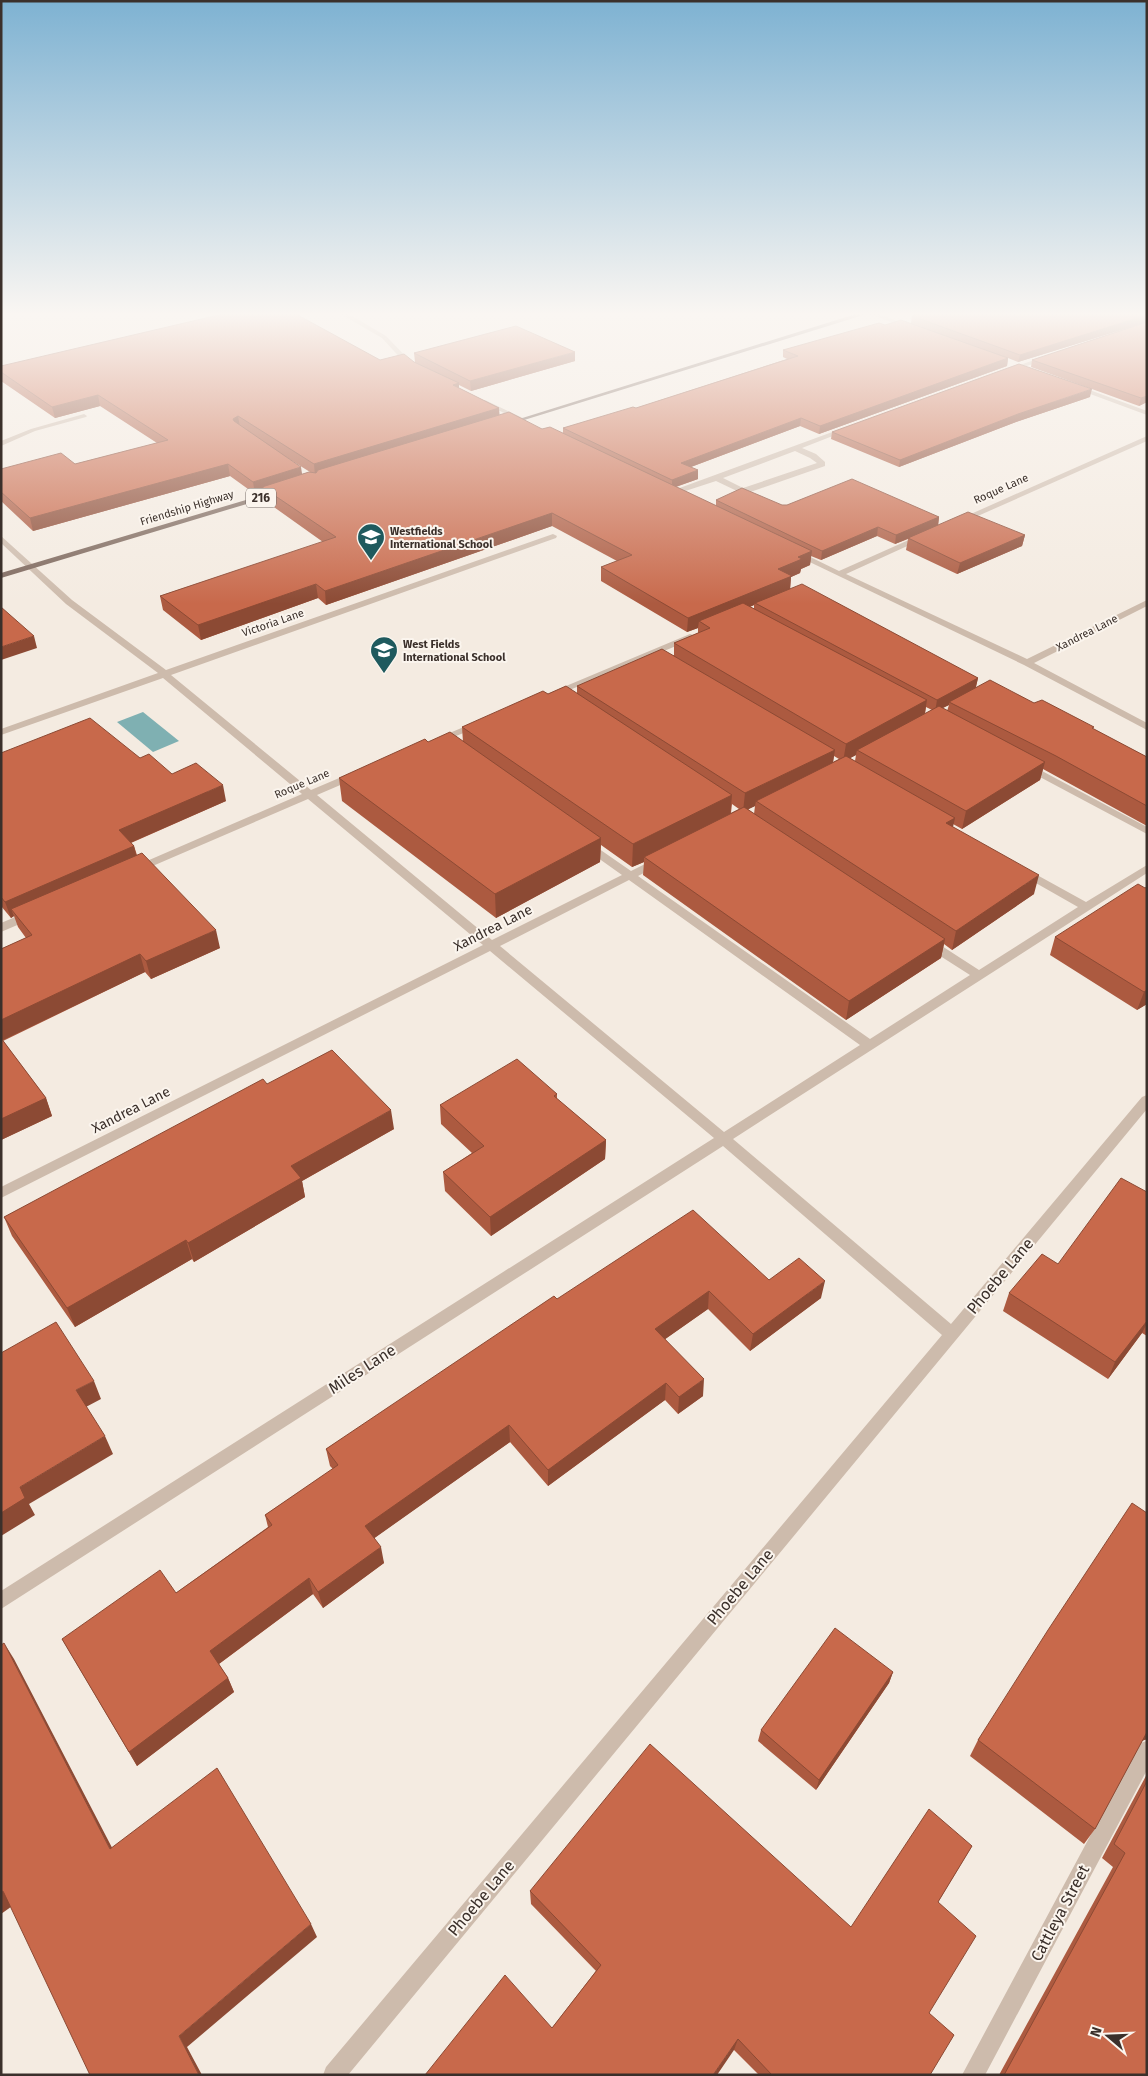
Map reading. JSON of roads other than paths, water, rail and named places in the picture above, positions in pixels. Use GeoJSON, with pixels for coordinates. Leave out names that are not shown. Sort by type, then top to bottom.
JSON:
{"type":"FeatureCollection","features":[{"type":"Feature","properties":{"kind":"main road"},"geometry":{"type":"LineString","coordinates":[[493,428],[551,410]]}},
{"type":"Feature","properties":{"kind":"main road","name":"Friendship Highway"},"geometry":{"type":"LineString","coordinates":[[1,576],[287,490]]}},
{"type":"Feature","properties":{"kind":"street"},"geometry":{"type":"LineString","coordinates":[[501,410],[530,424]]}},
{"type":"Feature","properties":{"kind":"street"},"geometry":{"type":"LineString","coordinates":[[1,444],[33,430],[84,416]]}},
{"type":"Feature","properties":{"kind":"street"},"geometry":{"type":"LineString","coordinates":[[661,488],[674,495],[858,424]]}},
{"type":"Feature","properties":{"kind":"street","name":"Roque Lane"},"geometry":{"type":"LineString","coordinates":[[947,526],[1147,438]]}},
{"type":"Feature","properties":{"kind":"street"},"geometry":{"type":"LineString","coordinates":[[724,501],[742,492],[822,464],[813,456],[795,448]]}},
{"type":"Feature","properties":{"kind":"street"},"geometry":{"type":"LineString","coordinates":[[716,478],[733,485],[742,492]]}},
{"type":"Feature","properties":{"kind":"street"},"geometry":{"type":"LineString","coordinates":[[838,574],[929,534]]}},
{"type":"Feature","properties":{"kind":"street","name":"Victoria Lane"},"geometry":{"type":"LineString","coordinates":[[1,732],[553,536]]}},
{"type":"Feature","properties":{"kind":"street"},"geometry":{"type":"LineString","coordinates":[[1,538],[69,602],[163,674],[723,1138],[952,1334]]}},
{"type":"Feature","properties":{"kind":"street"},"geometry":{"type":"LineString","coordinates":[[785,548],[1027,663],[1147,727]]}},
{"type":"Feature","properties":{"kind":"street","name":"Xandrea Lane"},"geometry":{"type":"LineString","coordinates":[[1027,663],[1147,603]]}},
{"type":"Feature","properties":{"kind":"street"},"geometry":{"type":"LineString","coordinates":[[552,696],[655,656],[696,634]]}},
{"type":"Feature","properties":{"kind":"street"},"geometry":{"type":"LineString","coordinates":[[440,743],[492,718]]}},
{"type":"Feature","properties":{"kind":"street"},"geometry":{"type":"LineString","coordinates":[[1020,762],[1147,830]]}},
{"type":"Feature","properties":{"kind":"street","name":"Roque Lane"},"geometry":{"type":"LineString","coordinates":[[128,873],[308,794],[370,769]]}},
{"type":"Feature","properties":{"kind":"street"},"geometry":{"type":"LineString","coordinates":[[582,842],[868,1045]]}},
{"type":"Feature","properties":{"kind":"street","name":"Xandrea Lane"},"geometry":{"type":"LineString","coordinates":[[1,1192],[672,854]]}},
{"type":"Feature","properties":{"kind":"street"},"geometry":{"type":"LineString","coordinates":[[1016,867],[1085,906]]}},
{"type":"Feature","properties":{"kind":"street","name":"Miles Lane"},"geometry":{"type":"LineString","coordinates":[[1,1601],[1147,868]]}},
{"type":"Feature","properties":{"kind":"street"},"geometry":{"type":"LineString","coordinates":[[1,928],[46,908]]}},
{"type":"Feature","properties":{"kind":"street"},"geometry":{"type":"LineString","coordinates":[[920,938],[978,975]]}},
{"type":"Feature","properties":{"kind":"street","name":"Phoebe Lane"},"geometry":{"type":"LineString","coordinates":[[334,2075],[1147,1100]]}},
{"type":"Feature","properties":{"kind":"street","name":"Cattleya Street"},"geometry":{"type":"LineString","coordinates":[[973,2075],[1147,1750]]}},
{"type":"Feature","properties":{"kind":"water"},"geometry":{"type":"Polygon","coordinates":[[[143,712],[179,741],[153,752],[117,722],[143,712]]]}},
{"type":"Feature","properties":{"kind":"place","name":"Westfields International School"},"geometry":{"type":"Point","coordinates":[371,561]}},
{"type":"Feature","properties":{"kind":"place","name":"West Fields International School"},"geometry":{"type":"Point","coordinates":[384,674]}}]}
